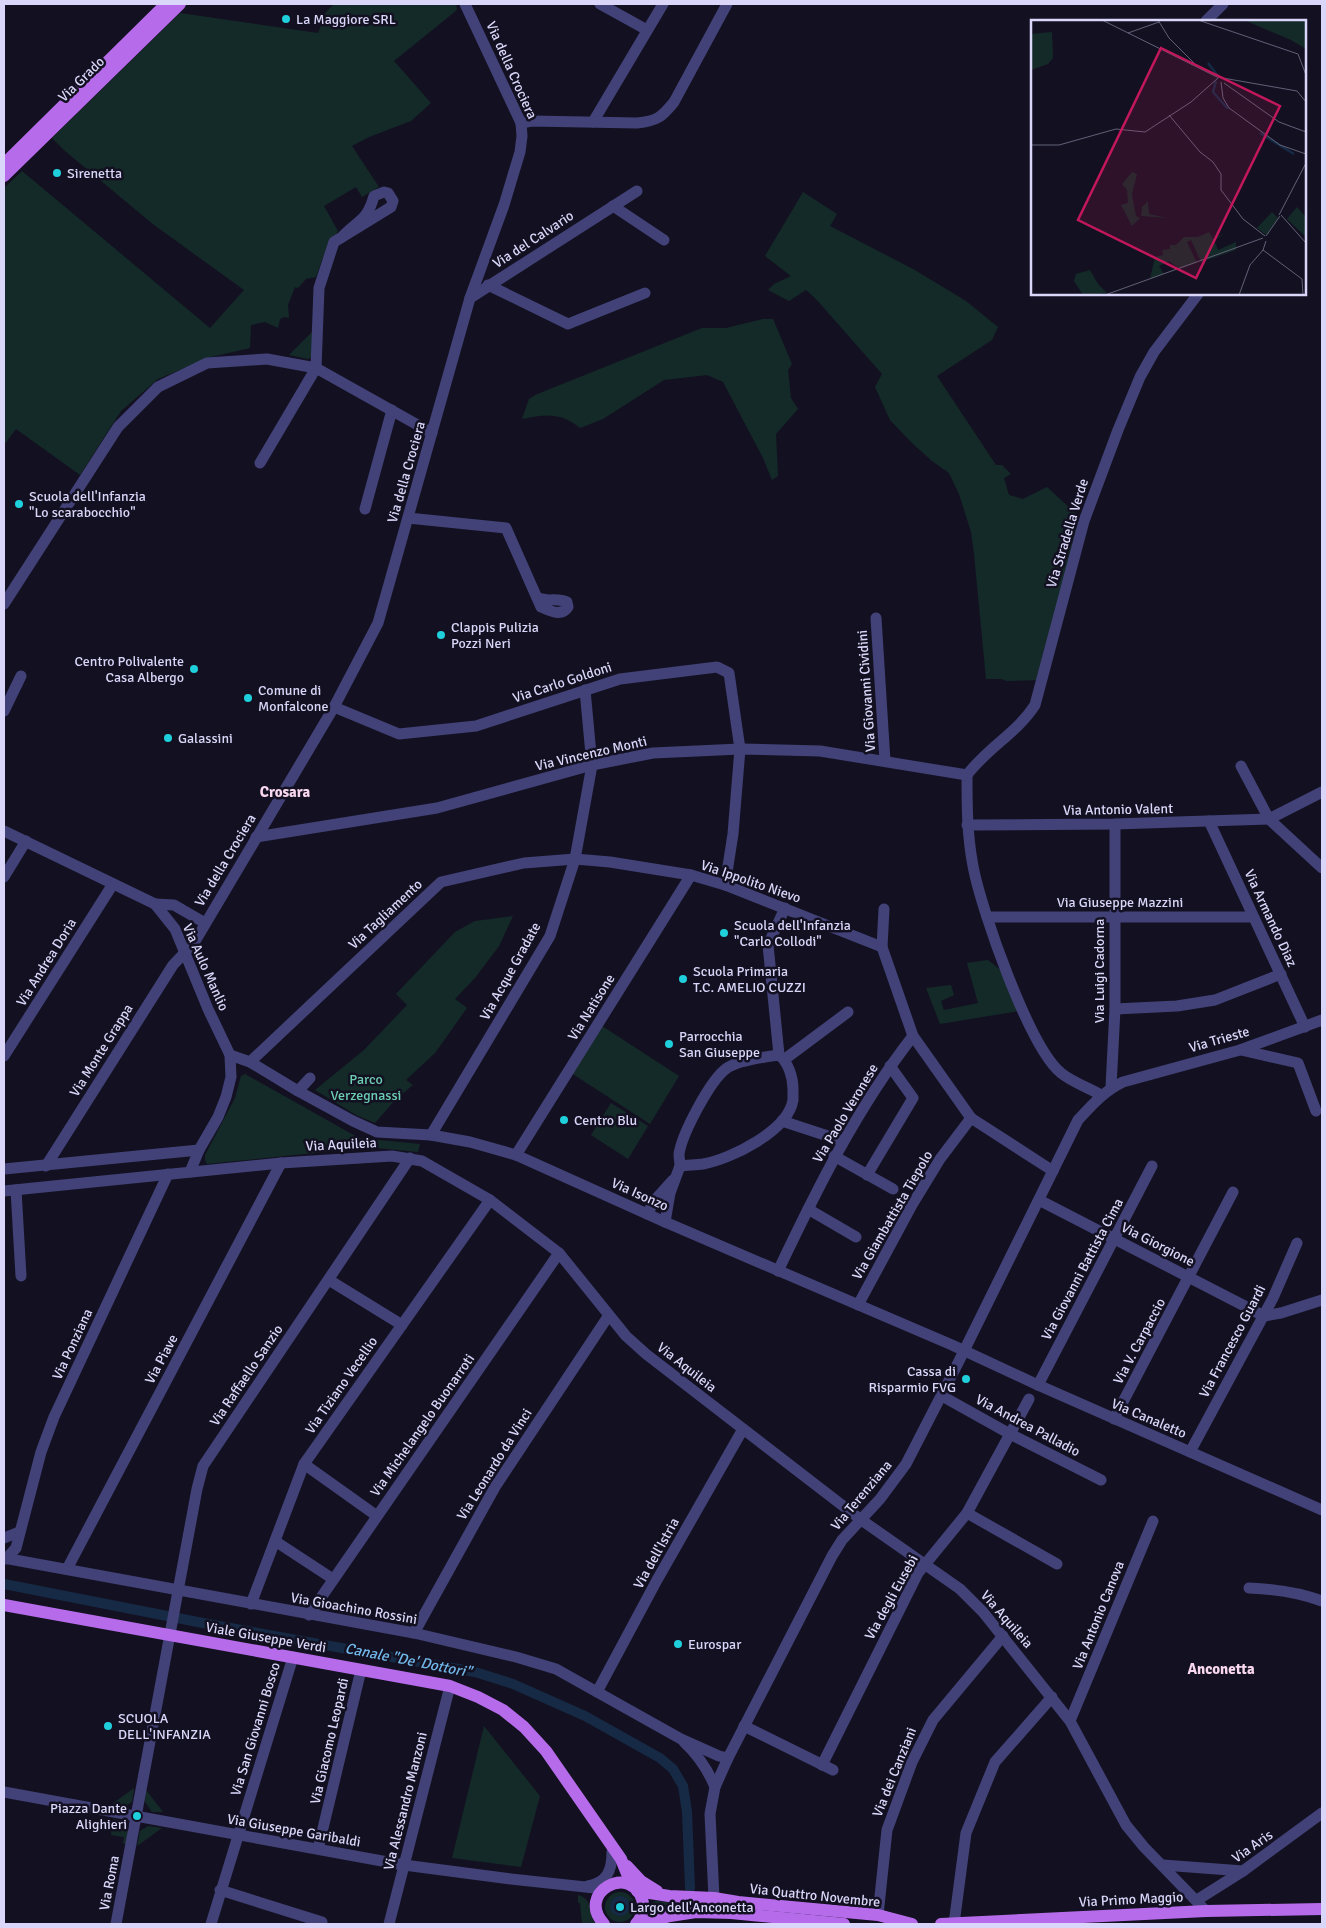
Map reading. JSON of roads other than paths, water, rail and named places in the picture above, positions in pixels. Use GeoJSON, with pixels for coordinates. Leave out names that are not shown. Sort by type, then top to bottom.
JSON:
{"type":"FeatureCollection","features":[{"type":"Feature","properties":{"kind":"main road","name":"Via Grado"},"geometry":{"type":"LineString","coordinates":[[4,164],[166,4]]}},
{"type":"Feature","properties":{"kind":"main road","name":"Via Grado"},"geometry":{"type":"LineString","coordinates":[[4,176],[180,4]]}},
{"type":"Feature","properties":{"kind":"main road","name":"Viale Giuseppe Verdi"},"geometry":{"type":"LineString","coordinates":[[4,1605],[172,1629],[293,1657],[450,1686],[478,1697],[503,1710],[524,1727],[546,1751],[607,1838],[616,1855]]}},
{"type":"Feature","properties":{"kind":"main road"},"geometry":{"type":"LineString","coordinates":[[616,1855],[641,1881],[669,1896]]}},
{"type":"Feature","properties":{"kind":"main road"},"geometry":{"type":"LineString","coordinates":[[604,1924],[597,1915],[596,1906],[598,1896],[607,1887],[616,1873],[616,1855]]}},
{"type":"Feature","properties":{"kind":"main road"},"geometry":{"type":"LineString","coordinates":[[616,1855],[643,1900],[642,1916],[636,1924]]}},
{"type":"Feature","properties":{"kind":"main road"},"geometry":{"type":"LineString","coordinates":[[607,1887],[622,1883],[669,1896],[714,1898]]}},
{"type":"Feature","properties":{"kind":"main road","name":"Via Quattro Novembre"},"geometry":{"type":"LineString","coordinates":[[714,1898],[878,1915],[912,1924]]}},
{"type":"Feature","properties":{"kind":"main road","name":"Via Primo Maggio"},"geometry":{"type":"LineString","coordinates":[[941,1924],[1206,1911],[1322,1909]]}},
{"type":"Feature","properties":{"kind":"main road","name":"Via Quattro Novembre"},"geometry":{"type":"LineString","coordinates":[[655,1920],[683,1913],[706,1912],[844,1924]]}},
{"type":"Feature","properties":{"kind":"main road"},"geometry":{"type":"LineString","coordinates":[[642,1924],[655,1920]]}},
{"type":"Feature","properties":{"kind":"street","name":"Via della Crociera"},"geometry":{"type":"LineString","coordinates":[[184,953],[194,943],[334,707],[378,623],[470,298],[504,205],[520,152],[521,122],[466,4]]}},
{"type":"Feature","properties":{"kind":"street"},"geometry":{"type":"LineString","coordinates":[[600,4],[647,30]]}},
{"type":"Feature","properties":{"kind":"street"},"geometry":{"type":"LineString","coordinates":[[593,122],[662,4]]}},
{"type":"Feature","properties":{"kind":"street"},"geometry":{"type":"LineString","coordinates":[[521,122],[652,122],[664,115],[674,102],[727,4]]}},
{"type":"Feature","properties":{"kind":"street"},"geometry":{"type":"LineString","coordinates":[[1207,20],[1223,4]]}},
{"type":"Feature","properties":{"kind":"street","name":"Via del Calvario"},"geometry":{"type":"LineString","coordinates":[[470,298],[637,191]]}},
{"type":"Feature","properties":{"kind":"street"},"geometry":{"type":"LineString","coordinates":[[260,463],[316,368],[320,288],[334,242],[341,238],[391,207],[393,201],[388,193],[384,192],[374,196],[369,213],[364,219],[351,227],[341,238]]}},
{"type":"Feature","properties":{"kind":"street"},"geometry":{"type":"LineString","coordinates":[[613,206],[664,240]]}},
{"type":"Feature","properties":{"kind":"street"},"geometry":{"type":"LineString","coordinates":[[488,286],[568,324],[645,293]]}},
{"type":"Feature","properties":{"kind":"street","name":"Via Stradella Verde"},"geometry":{"type":"LineString","coordinates":[[967,775],[978,760],[1026,719],[1035,705],[1084,521],[1118,430],[1140,377],[1154,352],[1197,295]]}},
{"type":"Feature","properties":{"kind":"street"},"geometry":{"type":"LineString","coordinates":[[4,604],[118,428],[158,387],[207,363],[267,359],[316,368],[432,433]]}},
{"type":"Feature","properties":{"kind":"street"},"geometry":{"type":"LineString","coordinates":[[365,509],[392,410]]}},
{"type":"Feature","properties":{"kind":"street"},"geometry":{"type":"LineString","coordinates":[[408,518],[506,528],[537,597]]}},
{"type":"Feature","properties":{"kind":"street","name":"Via Giovanni Cividini"},"geometry":{"type":"LineString","coordinates":[[876,618],[885,761]]}},
{"type":"Feature","properties":{"kind":"street","name":"Via Carlo Goldoni"},"geometry":{"type":"LineString","coordinates":[[334,707],[399,734],[476,726],[620,679],[717,667],[729,673],[740,749]]}},
{"type":"Feature","properties":{"kind":"street"},"geometry":{"type":"LineString","coordinates":[[4,711],[21,676]]}},
{"type":"Feature","properties":{"kind":"street","name":"Via Acque Gradate"},"geometry":{"type":"LineString","coordinates":[[431,1135],[550,936],[575,859],[592,765],[585,690]]}},
{"type":"Feature","properties":{"kind":"street"},"geometry":{"type":"LineString","coordinates":[[725,885],[733,834],[740,749]]}},
{"type":"Feature","properties":{"kind":"street","name":"Via Vincenzo Monti"},"geometry":{"type":"LineString","coordinates":[[256,837],[437,808],[592,765],[653,753],[740,749],[820,751],[967,775]]}},
{"type":"Feature","properties":{"kind":"street"},"geometry":{"type":"LineString","coordinates":[[1241,766],[1269,819],[1322,868]]}},
{"type":"Feature","properties":{"kind":"street"},"geometry":{"type":"LineString","coordinates":[[967,775],[967,825],[973,866],[987,917],[1022,1009],[1048,1058],[1062,1074],[1101,1095]]}},
{"type":"Feature","properties":{"kind":"street"},"geometry":{"type":"LineString","coordinates":[[1269,819],[1322,792]]}},
{"type":"Feature","properties":{"kind":"street","name":"Via Antonio Valent"},"geometry":{"type":"LineString","coordinates":[[967,825],[1114,824],[1269,819]]}},
{"type":"Feature","properties":{"kind":"street","name":"Via Armando Diaz"},"geometry":{"type":"LineString","coordinates":[[1209,821],[1305,1027]]}},
{"type":"Feature","properties":{"kind":"street","name":"Via Luigi Cadorna"},"geometry":{"type":"LineString","coordinates":[[1112,1087],[1115,1009],[1114,824]]}},
{"type":"Feature","properties":{"kind":"street","name":"Via Aulo Manlio"},"geometry":{"type":"LineString","coordinates":[[4,831],[155,904],[175,929],[230,1055],[231,1077],[226,1097],[190,1172]]}},
{"type":"Feature","properties":{"kind":"street"},"geometry":{"type":"LineString","coordinates":[[4,877],[26,841]]}},
{"type":"Feature","properties":{"kind":"street","name":"Via Ippolito Nievo"},"geometry":{"type":"LineString","coordinates":[[575,859],[610,862],[690,875],[725,885],[882,947]]}},
{"type":"Feature","properties":{"kind":"street","name":"Via Tagliamento"},"geometry":{"type":"LineString","coordinates":[[250,1062],[440,882],[524,863],[575,859]]}},
{"type":"Feature","properties":{"kind":"street","name":"Via Natisone"},"geometry":{"type":"LineString","coordinates":[[516,1155],[690,875]]}},
{"type":"Feature","properties":{"kind":"street","name":"Via Andrea Doria"},"geometry":{"type":"LineString","coordinates":[[4,1056],[113,884]]}},
{"type":"Feature","properties":{"kind":"street","name":"Via della Crociera"},"geometry":{"type":"LineString","coordinates":[[155,904],[174,905],[205,923]]}},
{"type":"Feature","properties":{"kind":"street"},"geometry":{"type":"LineString","coordinates":[[680,1166],[703,1164],[724,1158],[755,1144],[782,1121],[793,1102],[793,1082],[782,1057],[768,945],[785,908]]}},
{"type":"Feature","properties":{"kind":"street"},"geometry":{"type":"LineString","coordinates":[[884,909],[882,947],[913,1036],[971,1118],[1053,1171]]}},
{"type":"Feature","properties":{"kind":"street","name":"Via Giuseppe Mazzini"},"geometry":{"type":"LineString","coordinates":[[987,917],[1254,917]]}},
{"type":"Feature","properties":{"kind":"street","name":"Via Monte Grappa"},"geometry":{"type":"LineString","coordinates":[[46,1166],[173,965],[184,953]]}},
{"type":"Feature","properties":{"kind":"street"},"geometry":{"type":"LineString","coordinates":[[1115,1009],[1177,1006],[1215,1000],[1281,974]]}},
{"type":"Feature","properties":{"kind":"street"},"geometry":{"type":"LineString","coordinates":[[665,1222],[674,1179],[680,1166],[679,1155],[698,1106],[717,1077],[729,1066],[782,1057],[848,1012]]}},
{"type":"Feature","properties":{"kind":"street","name":"Via Trieste"},"geometry":{"type":"LineString","coordinates":[[1123,1082],[1240,1050],[1322,1020]]}},
{"type":"Feature","properties":{"kind":"street","name":"Via Paolo Veronese"},"geometry":{"type":"LineString","coordinates":[[778,1271],[834,1156],[890,1066],[913,1036]]}},
{"type":"Feature","properties":{"kind":"street"},"geometry":{"type":"LineString","coordinates":[[1240,1050],[1298,1063],[1316,1112]]}},
{"type":"Feature","properties":{"kind":"street","name":"Via Isonzo"},"geometry":{"type":"LineString","coordinates":[[230,1055],[250,1062],[298,1091],[377,1132],[431,1135],[470,1142],[516,1155],[964,1352]]}},
{"type":"Feature","properties":{"kind":"street"},"geometry":{"type":"LineString","coordinates":[[867,1174],[913,1098],[890,1066]]}},
{"type":"Feature","properties":{"kind":"street"},"geometry":{"type":"LineString","coordinates":[[298,1091],[310,1078]]}},
{"type":"Feature","properties":{"kind":"street","name":"Via Terenziana"},"geometry":{"type":"LineString","coordinates":[[714,1898],[710,1814],[715,1788],[744,1726],[832,1556],[842,1540],[880,1499],[906,1464],[964,1352],[1078,1120],[1101,1095],[1123,1082]]}},
{"type":"Feature","properties":{"kind":"street","name":"Via Giambattista Tiepolo"},"geometry":{"type":"LineString","coordinates":[[858,1305],[912,1205],[940,1159],[971,1118]]}},
{"type":"Feature","properties":{"kind":"street"},"geometry":{"type":"LineString","coordinates":[[782,1121],[843,1141]]}},
{"type":"Feature","properties":{"kind":"street"},"geometry":{"type":"LineString","coordinates":[[4,1170],[199,1150]]}},
{"type":"Feature","properties":{"kind":"street","name":"Via Aquileia"},"geometry":{"type":"LineString","coordinates":[[10,1190],[281,1162],[392,1156],[422,1161],[490,1200],[559,1253],[626,1336],[646,1354],[860,1519],[960,1589],[983,1612],[1052,1696],[1070,1721],[1126,1825],[1144,1847],[1206,1911]]}},
{"type":"Feature","properties":{"kind":"street"},"geometry":{"type":"LineString","coordinates":[[834,1156],[893,1189]]}},
{"type":"Feature","properties":{"kind":"street","name":"Via Raffaello Sanzio"},"geometry":{"type":"LineString","coordinates":[[172,1629],[203,1466],[410,1158]]}},
{"type":"Feature","properties":{"kind":"street","name":"Via Piave"},"geometry":{"type":"LineString","coordinates":[[67,1569],[281,1162]]}},
{"type":"Feature","properties":{"kind":"street","name":"Via Giovanni Battista Cima"},"geometry":{"type":"LineString","coordinates":[[1038,1385],[1152,1166]]}},
{"type":"Feature","properties":{"kind":"street","name":"Via Ponziana"},"geometry":{"type":"LineString","coordinates":[[5,1556],[16,1548],[41,1452],[54,1417],[168,1174]]}},
{"type":"Feature","properties":{"kind":"street"},"geometry":{"type":"LineString","coordinates":[[647,1214],[655,1200],[674,1179]]}},
{"type":"Feature","properties":{"kind":"street"},"geometry":{"type":"LineString","coordinates":[[10,1190],[21,1276]]}},
{"type":"Feature","properties":{"kind":"street","name":"Via V. Carpaccio"},"geometry":{"type":"LineString","coordinates":[[1114,1419],[1190,1278],[1233,1192]]}},
{"type":"Feature","properties":{"kind":"street","name":"Via Tiziano Vecellio"},"geometry":{"type":"LineString","coordinates":[[251,1604],[304,1464],[490,1200]]}},
{"type":"Feature","properties":{"kind":"street","name":"Via Giorgione"},"geometry":{"type":"LineString","coordinates":[[1039,1200],[1264,1316]]}},
{"type":"Feature","properties":{"kind":"street"},"geometry":{"type":"LineString","coordinates":[[808,1208],[856,1237]]}},
{"type":"Feature","properties":{"kind":"street","name":"Via Francesco Guardi"},"geometry":{"type":"LineString","coordinates":[[1190,1452],[1264,1316],[1297,1243]]}},
{"type":"Feature","properties":{"kind":"street","name":"Via Michelangelo Buonarroti"},"geometry":{"type":"LineString","coordinates":[[309,1615],[559,1253]]}},
{"type":"Feature","properties":{"kind":"street"},"geometry":{"type":"LineString","coordinates":[[329,1280],[402,1325]]}},
{"type":"Feature","properties":{"kind":"street"},"geometry":{"type":"LineString","coordinates":[[1264,1316],[1281,1313],[1322,1300]]}},
{"type":"Feature","properties":{"kind":"street","name":"Via Leonardo da Vinci"},"geometry":{"type":"LineString","coordinates":[[414,1633],[495,1487],[609,1315]]}},
{"type":"Feature","properties":{"kind":"street","name":"Via Canaletto"},"geometry":{"type":"LineString","coordinates":[[964,1352],[1322,1510]]}},
{"type":"Feature","properties":{"kind":"street","name":"Via Andrea Palladio"},"geometry":{"type":"LineString","coordinates":[[942,1396],[1010,1434],[1101,1480]]}},
{"type":"Feature","properties":{"kind":"street","name":"Via degli Eusebi"},"geometry":{"type":"LineString","coordinates":[[822,1765],[918,1573],[967,1513],[1028,1399]]}},
{"type":"Feature","properties":{"kind":"street","name":"Via dell'Istria"},"geometry":{"type":"LineString","coordinates":[[597,1692],[657,1580],[743,1430]]}},
{"type":"Feature","properties":{"kind":"street"},"geometry":{"type":"LineString","coordinates":[[304,1464],[377,1516]]}},
{"type":"Feature","properties":{"kind":"street"},"geometry":{"type":"LineString","coordinates":[[967,1513],[1057,1564]]}},
{"type":"Feature","properties":{"kind":"street","name":"Via Antonio Canova"},"geometry":{"type":"LineString","coordinates":[[1070,1721],[1153,1521]]}},
{"type":"Feature","properties":{"kind":"street"},"geometry":{"type":"LineString","coordinates":[[4,1538],[19,1532]]}},
{"type":"Feature","properties":{"kind":"street"},"geometry":{"type":"LineString","coordinates":[[274,1541],[334,1579]]}},
{"type":"Feature","properties":{"kind":"street"},"geometry":{"type":"LineString","coordinates":[[4,1571],[5,1556]]}},
{"type":"Feature","properties":{"kind":"street","name":"Via Gioachino Rossini"},"geometry":{"type":"LineString","coordinates":[[5,1556],[180,1592],[414,1633],[516,1657],[556,1669],[681,1739],[719,1756],[728,1758]]}},
{"type":"Feature","properties":{"kind":"street"},"geometry":{"type":"LineString","coordinates":[[1249,1588],[1280,1590],[1309,1596],[1322,1601]]}},
{"type":"Feature","properties":{"kind":"street"},"geometry":{"type":"LineString","coordinates":[[137,1816],[172,1629]]}},
{"type":"Feature","properties":{"kind":"street","name":"Via dei Canziani"},"geometry":{"type":"LineString","coordinates":[[878,1915],[887,1830],[912,1762],[933,1720],[1002,1636]]}},
{"type":"Feature","properties":{"kind":"street","name":"Via San Giovanni Bosco"},"geometry":{"type":"LineString","coordinates":[[210,1924],[293,1657]]}},
{"type":"Feature","properties":{"kind":"street","name":"Via Giacomo Leopardi"},"geometry":{"type":"LineString","coordinates":[[318,1849],[361,1670]]}},
{"type":"Feature","properties":{"kind":"street","name":"Via Alessandro Manzoni"},"geometry":{"type":"LineString","coordinates":[[390,1924],[450,1686]]}},
{"type":"Feature","properties":{"kind":"street"},"geometry":{"type":"LineString","coordinates":[[954,1924],[966,1832],[995,1762],[1052,1696]]}},
{"type":"Feature","properties":{"kind":"street"},"geometry":{"type":"LineString","coordinates":[[744,1726],[833,1770]]}},
{"type":"Feature","properties":{"kind":"street","name":"Via Gioachino Rossini"},"geometry":{"type":"LineString","coordinates":[[681,1739],[695,1752],[707,1770],[715,1788]]}},
{"type":"Feature","properties":{"kind":"street","name":"Via Giuseppe Garibaldi"},"geometry":{"type":"LineString","coordinates":[[4,1792],[404,1865],[581,1887]]}},
{"type":"Feature","properties":{"kind":"street","name":"Via Aris"},"geometry":{"type":"LineString","coordinates":[[1197,1900],[1243,1871],[1322,1813]]}},
{"type":"Feature","properties":{"kind":"street","name":"Via Roma"},"geometry":{"type":"LineString","coordinates":[[116,1924],[137,1816]]}},
{"type":"Feature","properties":{"kind":"street"},"geometry":{"type":"LineString","coordinates":[[581,1887],[603,1880],[609,1874],[616,1855]]}},
{"type":"Feature","properties":{"kind":"street"},"geometry":{"type":"LineString","coordinates":[[1162,1865],[1243,1871]]}},
{"type":"Feature","properties":{"kind":"street"},"geometry":{"type":"LineString","coordinates":[[581,1887],[607,1887]]}},
{"type":"Feature","properties":{"kind":"street"},"geometry":{"type":"LineString","coordinates":[[220,1890],[322,1922]]}},
{"type":"Feature","properties":{"kind":"street"},"geometry":{"type":"LineString","coordinates":[[655,1920],[675,1910],[706,1905],[712,1902],[714,1898]]}},
{"type":"Feature","properties":{"kind":"water"},"geometry":{"type":"Polygon","coordinates":[[[620,1896],[627,1899],[630,1906],[627,1913],[620,1916],[613,1913],[610,1906],[613,1899],[620,1896]]]}},
{"type":"Feature","properties":{"kind":"waterway","name":"Canale \"De' Dottori\""},"geometry":{"type":"LineString","coordinates":[[4,1584],[208,1624],[475,1672],[513,1684],[585,1716],[660,1758],[673,1769],[683,1786],[687,1812],[690,1888]]}},
{"type":"Feature","properties":{"kind":"place","name":"La Maggiore SRL"},"geometry":{"type":"Point","coordinates":[286,19]}},
{"type":"Feature","properties":{"kind":"place","name":"Sirenetta"},"geometry":{"type":"Point","coordinates":[57,173]}},
{"type":"Feature","properties":{"kind":"place","name":"Scuola dell'Infanzia \"Lo scarabocchio\""},"geometry":{"type":"Point","coordinates":[19,504]}},
{"type":"Feature","properties":{"kind":"place","name":"Clappis Pulizia Pozzi Neri"},"geometry":{"type":"Point","coordinates":[441,635]}},
{"type":"Feature","properties":{"kind":"place","name":"Centro Polivalente Casa Albergo"},"geometry":{"type":"Point","coordinates":[194,669]}},
{"type":"Feature","properties":{"kind":"place","name":"Comune di Monfalcone"},"geometry":{"type":"Point","coordinates":[248,698]}},
{"type":"Feature","properties":{"kind":"place","name":"Galassini"},"geometry":{"type":"Point","coordinates":[168,738]}},
{"type":"Feature","properties":{"kind":"place","name":"Scuola dell'Infanzia \"Carlo Collodi\""},"geometry":{"type":"Point","coordinates":[724,933]}},
{"type":"Feature","properties":{"kind":"place","name":"Scuola Primaria T.C. AMELIO CUZZI"},"geometry":{"type":"Point","coordinates":[683,979]}},
{"type":"Feature","properties":{"kind":"place","name":"Parrocchia San Giuseppe"},"geometry":{"type":"Point","coordinates":[669,1044]}},
{"type":"Feature","properties":{"kind":"place","name":"Centro Blu"},"geometry":{"type":"Point","coordinates":[564,1120]}},
{"type":"Feature","properties":{"kind":"place","name":"Cassa di Risparmio FVG"},"geometry":{"type":"Point","coordinates":[966,1379]}},
{"type":"Feature","properties":{"kind":"place","name":"Eurospar"},"geometry":{"type":"Point","coordinates":[678,1644]}},
{"type":"Feature","properties":{"kind":"place","name":"SCUOLA DELL'INFANZIA"},"geometry":{"type":"Point","coordinates":[108,1726]}},
{"type":"Feature","properties":{"kind":"place","name":"Piazza Dante Alighieri"},"geometry":{"type":"Point","coordinates":[137,1816]}},
{"type":"Feature","properties":{"kind":"place","name":"Largo dell'Anconetta"},"geometry":{"type":"Point","coordinates":[620,1907]}},
{"type":"Feature","properties":{"kind":"district","name":"Crosara"},"geometry":{"type":"Point","coordinates":[285,792]}},
{"type":"Feature","properties":{"kind":"district","name":"Anconetta"},"geometry":{"type":"Point","coordinates":[1221,1669]}},
{"type":"Feature","properties":{"kind":"park label","name":"Parco Verzegnassi"},"geometry":{"type":"Point","coordinates":[366,1088]}}]}
